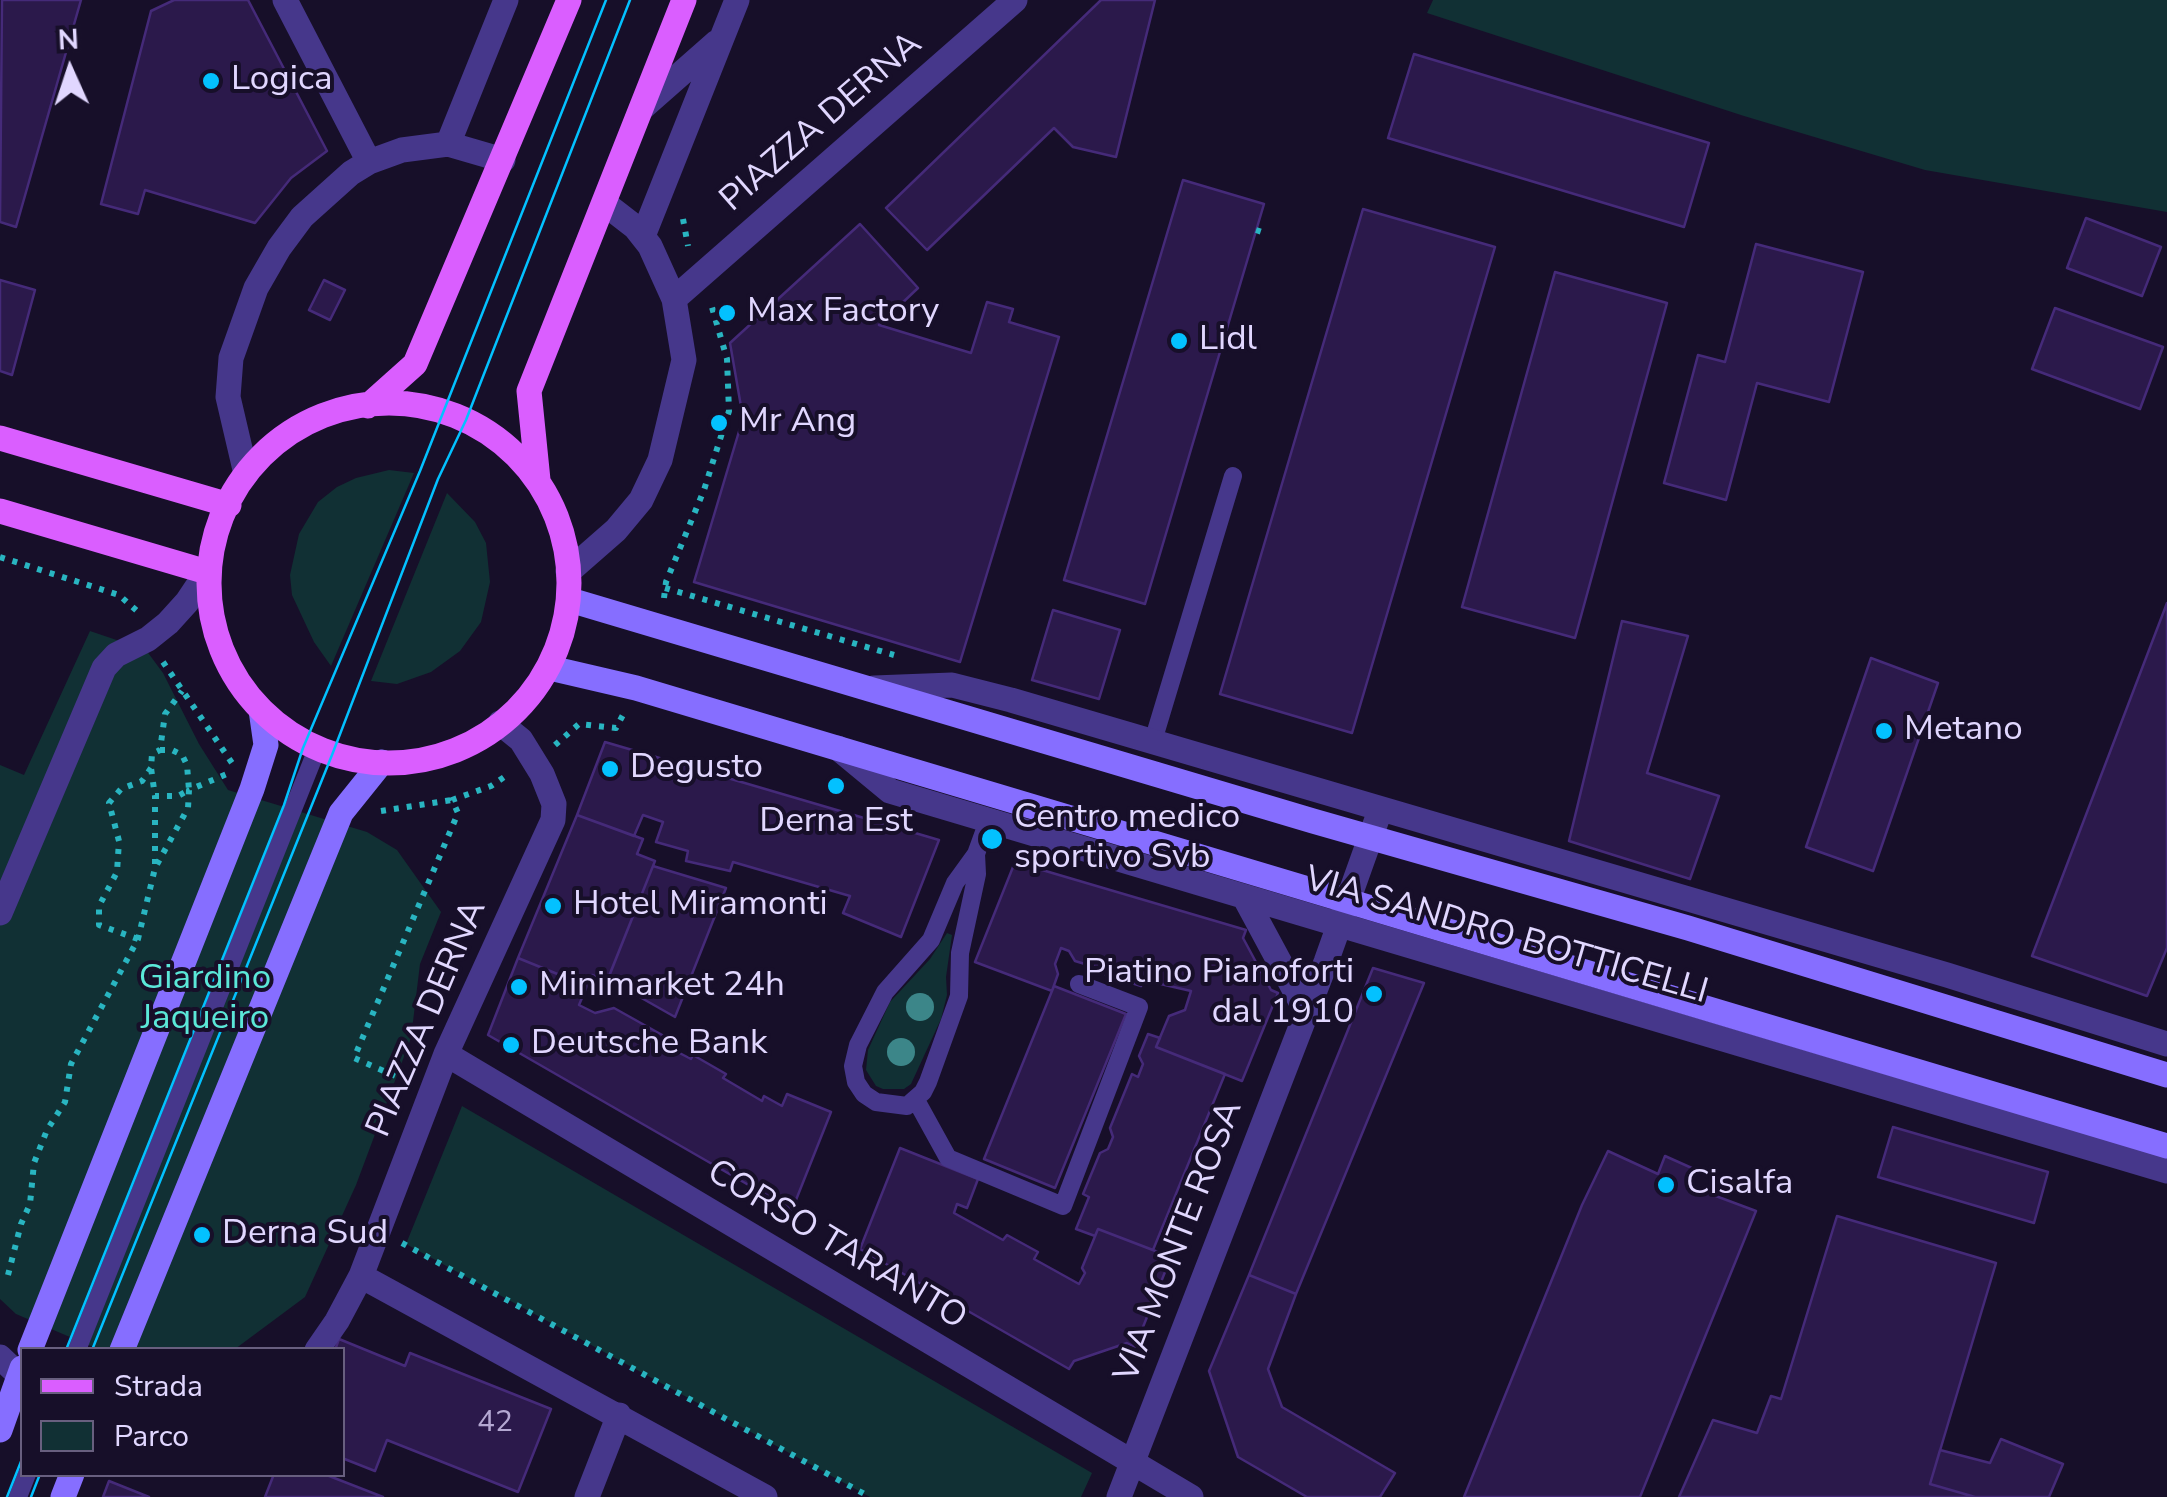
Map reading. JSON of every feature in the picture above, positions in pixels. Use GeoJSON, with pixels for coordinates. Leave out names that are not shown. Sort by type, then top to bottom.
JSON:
{"type":"FeatureCollection","features":[{"type":"Feature","properties":{"kind":"main road"},"geometry":{"type":"LineString","coordinates":[[368,406],[415,364],[569,0]]}},
{"type":"Feature","properties":{"kind":"main road"},"geometry":{"type":"LineString","coordinates":[[538,480],[529,391],[684,0]]}},
{"type":"Feature","properties":{"kind":"main road"},"geometry":{"type":"LineString","coordinates":[[404,404],[455,414],[509,447],[538,480],[559,522],[568,572],[570,600],[550,668],[521,704],[477,740],[418,759],[346,759],[292,736],[232,676],[221,654],[209,609],[207,572],[230,504],[246,474],[293,431],[320,418],[368,406],[404,404]]}},
{"type":"Feature","properties":{"kind":"main road"},"geometry":{"type":"LineString","coordinates":[[0,438],[230,504]]}},
{"type":"Feature","properties":{"kind":"main road"},"geometry":{"type":"LineString","coordinates":[[0,512],[207,572]]}},
{"type":"Feature","properties":{"kind":"main road","name":"VIA SANDRO BOTTICELLI"},"geometry":{"type":"LineString","coordinates":[[570,600],[1742,944],[2167,1074]]}},
{"type":"Feature","properties":{"kind":"main road","name":"VIA SANDRO BOTTICELLI"},"geometry":{"type":"LineString","coordinates":[[550,668],[636,688],[838,748],[1344,914],[2167,1146]]}},
{"type":"Feature","properties":{"kind":"main road"},"geometry":{"type":"LineString","coordinates":[[31,1347],[252,789],[266,745],[262,710]]}},
{"type":"Feature","properties":{"kind":"main road"},"geometry":{"type":"LineString","coordinates":[[123,1347],[341,813],[382,762]]}},
{"type":"Feature","properties":{"kind":"main road"},"geometry":{"type":"LineString","coordinates":[[0,1430],[20,1377]]}},
{"type":"Feature","properties":{"kind":"street"},"geometry":{"type":"LineString","coordinates":[[285,0],[369,162]]}},
{"type":"Feature","properties":{"kind":"street"},"geometry":{"type":"LineString","coordinates":[[448,144],[506,0]]}},
{"type":"Feature","properties":{"kind":"street"},"geometry":{"type":"LineString","coordinates":[[643,236],[737,0]]}},
{"type":"Feature","properties":{"kind":"street","name":"PIAZZA DERNA"},"geometry":{"type":"LineString","coordinates":[[674,299],[1015,0]]}},
{"type":"Feature","properties":{"kind":"street"},"geometry":{"type":"LineString","coordinates":[[642,108],[721,38]]}},
{"type":"Feature","properties":{"kind":"street"},"geometry":{"type":"LineString","coordinates":[[246,474],[228,397],[230,358],[256,288],[290,230],[326,193],[369,162],[402,150],[448,144],[503,160]]}},
{"type":"Feature","properties":{"kind":"street"},"geometry":{"type":"LineString","coordinates":[[568,572],[624,522],[641,500],[654,474],[684,360],[674,299],[643,236],[604,203]]}},
{"type":"Feature","properties":{"kind":"street"},"geometry":{"type":"LineString","coordinates":[[0,912],[100,675],[116,655],[148,638],[176,615],[207,572]]}},
{"type":"Feature","properties":{"kind":"street","name":"VIA SANDRO BOTTICELLI"},"geometry":{"type":"LineString","coordinates":[[868,688],[952,685],[1947,975],[2167,1044]]}},
{"type":"Feature","properties":{"kind":"street","name":"PIAZZA DERNA"},"geometry":{"type":"LineString","coordinates":[[319,1347],[338,1321],[360,1276],[446,1054],[553,820],[554,804],[542,774],[521,740],[500,723]]}},
{"type":"Feature","properties":{"kind":"street","name":"VIA SANDRO BOTTICELLI"},"geometry":{"type":"LineString","coordinates":[[838,748],[890,791],[1245,898],[1344,914],[2167,1171]]}},
{"type":"Feature","properties":{"kind":"street","name":"VIA MONTE ROSA"},"geometry":{"type":"LineString","coordinates":[[1119,1497],[1307,1013],[1380,810]]}},
{"type":"Feature","properties":{"kind":"street"},"geometry":{"type":"LineString","coordinates":[[1245,898],[1307,1013]]}},
{"type":"Feature","properties":{"kind":"street","name":"CORSO TARANTO"},"geometry":{"type":"LineString","coordinates":[[446,1054],[1190,1497]]}},
{"type":"Feature","properties":{"kind":"street"},"geometry":{"type":"LineString","coordinates":[[360,1276],[765,1497]]}},
{"type":"Feature","properties":{"kind":"street"},"geometry":{"type":"LineString","coordinates":[[0,1357],[20,1373]]}},
{"type":"Feature","properties":{"kind":"street"},"geometry":{"type":"LineString","coordinates":[[586,1497],[620,1416]]}},
{"type":"Feature","properties":{"kind":"lane"},"geometry":{"type":"LineString","coordinates":[[1154,741],[1233,476]]}},
{"type":"Feature","properties":{"kind":"lane"},"geometry":{"type":"LineString","coordinates":[[79,1347],[317,749]]}},
{"type":"Feature","properties":{"kind":"lane"},"geometry":{"type":"LineString","coordinates":[[976,854],[976,874],[960,952],[956,1010],[928,1082],[916,1100],[908,1106],[890,1106],[864,1094],[856,1082],[853,1066],[858,1045],[885,992],[931,940],[955,883],[976,854],[988,821]]}},
{"type":"Feature","properties":{"kind":"lane"},"geometry":{"type":"LineString","coordinates":[[916,1100],[948,1158],[1062,1206],[1140,1007],[1078,984]]}},
{"type":"Feature","properties":{"kind":"path"},"geometry":{"type":"LineString","coordinates":[[1256,230],[1268,234]]}},
{"type":"Feature","properties":{"kind":"path"},"geometry":{"type":"LineString","coordinates":[[671,566],[704,490],[729,411],[727,360],[709,297]]}},
{"type":"Feature","properties":{"kind":"path"},"geometry":{"type":"LineString","coordinates":[[0,557],[119,595],[136,609],[148,638],[237,769],[178,796],[155,796]]}},
{"type":"Feature","properties":{"kind":"path"},"geometry":{"type":"LineString","coordinates":[[665,588],[909,659]]}},
{"type":"Feature","properties":{"kind":"path"},"geometry":{"type":"LineString","coordinates":[[160,750],[165,714],[182,691]]}},
{"type":"Feature","properties":{"kind":"path"},"geometry":{"type":"LineString","coordinates":[[8,1275],[30,1204],[34,1163],[47,1130],[65,1102],[71,1064],[138,940],[155,868],[152,754],[172,750],[182,755],[190,776],[188,808],[155,868]]}},
{"type":"Feature","properties":{"kind":"path"},"geometry":{"type":"LineString","coordinates":[[138,940],[99,925],[99,906],[116,872],[119,841],[109,803],[122,789],[142,781],[151,768]]}},
{"type":"Feature","properties":{"kind":"path"},"geometry":{"type":"LineString","coordinates":[[375,812],[452,800]]}},
{"type":"Feature","properties":{"kind":"path"},"geometry":{"type":"LineString","coordinates":[[432,1092],[354,1058],[458,812]]}},
{"type":"Feature","properties":{"kind":"path"},"geometry":{"type":"LineString","coordinates":[[396,1239],[870,1497]]}},
{"type":"Feature","properties":{"kind":"green space"},"geometry":{"type":"Polygon","coordinates":[[[1433,0],[2167,0],[2167,212],[1925,170],[1427,13],[1433,0]]]}},
{"type":"Feature","properties":{"kind":"green space"},"geometry":{"type":"Polygon","coordinates":[[[389,470],[414,473],[331,666],[314,642],[292,595],[290,575],[299,534],[318,502],[337,487],[389,470]]]}},
{"type":"Feature","properties":{"kind":"green space"},"geometry":{"type":"Polygon","coordinates":[[[447,493],[475,522],[486,543],[490,582],[481,622],[460,651],[431,672],[397,684],[371,681],[447,493]]]}},
{"type":"Feature","properties":{"kind":"green space","name":"Giardino Jaqueiro"},"geometry":{"type":"Polygon","coordinates":[[[90,631],[146,650],[163,673],[199,744],[228,790],[367,832],[397,850],[441,912],[420,964],[411,1038],[356,1185],[305,1297],[238,1347],[93,1347],[16,1314],[0,1299],[0,765],[24,775],[90,631]]]}},
{"type":"Feature","properties":{"kind":"green space"},"geometry":{"type":"Polygon","coordinates":[[[947,933],[952,935],[947,995],[941,1019],[911,1084],[904,1089],[876,1086],[866,1070],[868,1050],[890,1002],[930,959],[947,933]]]}},
{"type":"Feature","properties":{"kind":"green space"},"geometry":{"type":"Polygon","coordinates":[[[462,1106],[1092,1473],[1081,1497],[870,1497],[406,1244],[462,1106]]]}},
{"type":"Feature","properties":{"kind":"building"},"geometry":{"type":"Polygon","coordinates":[[[2,0],[81,0],[16,227],[0,222],[2,0]]]}},
{"type":"Feature","properties":{"kind":"building","name":"Logica"},"geometry":{"type":"Polygon","coordinates":[[[174,0],[248,0],[327,151],[291,178],[255,223],[145,190],[138,214],[101,204],[151,11],[174,0]]]}},
{"type":"Feature","properties":{"kind":"building"},"geometry":{"type":"Polygon","coordinates":[[[1101,0],[1155,0],[1116,157],[1073,147],[1054,128],[927,250],[886,208],[1101,0]]]}},
{"type":"Feature","properties":{"kind":"building"},"geometry":{"type":"Polygon","coordinates":[[[1414,54],[1709,143],[1684,227],[1388,138],[1414,54]]]}},
{"type":"Feature","properties":{"kind":"building","name":"Lidl"},"geometry":{"type":"Polygon","coordinates":[[[1183,180],[1264,204],[1145,604],[1064,580],[1183,180]]]}},
{"type":"Feature","properties":{"kind":"building"},"geometry":{"type":"Polygon","coordinates":[[[1363,209],[1495,247],[1352,733],[1220,694],[1363,209]]]}},
{"type":"Feature","properties":{"kind":"building"},"geometry":{"type":"Polygon","coordinates":[[[2086,218],[2161,247],[2142,296],[2067,268],[2086,218]]]}},
{"type":"Feature","properties":{"kind":"building"},"geometry":{"type":"Polygon","coordinates":[[[860,224],[918,288],[879,325],[971,353],[987,302],[1013,309],[1009,322],[1059,337],[960,662],[694,582],[743,418],[730,343],[860,224]]]}},
{"type":"Feature","properties":{"kind":"building"},"geometry":{"type":"Polygon","coordinates":[[[1756,244],[1863,272],[1829,402],[1757,383],[1726,500],[1664,483],[1698,355],[1725,362],[1756,244]]]}},
{"type":"Feature","properties":{"kind":"building"},"geometry":{"type":"Polygon","coordinates":[[[1555,272],[1667,303],[1575,638],[1462,607],[1555,272]]]}},
{"type":"Feature","properties":{"kind":"building"},"geometry":{"type":"Polygon","coordinates":[[[0,280],[35,290],[12,375],[0,371],[0,280]]]}},
{"type":"Feature","properties":{"kind":"building"},"geometry":{"type":"Polygon","coordinates":[[[324,280],[345,290],[330,320],[309,310],[324,280]]]}},
{"type":"Feature","properties":{"kind":"building"},"geometry":{"type":"Polygon","coordinates":[[[2055,308],[2163,347],[2140,409],[2032,369],[2055,308]]]}},
{"type":"Feature","properties":{"kind":"building"},"geometry":{"type":"Polygon","coordinates":[[[2167,603],[2167,948],[2147,996],[2032,956],[2167,603]]]}},
{"type":"Feature","properties":{"kind":"building"},"geometry":{"type":"Polygon","coordinates":[[[1053,610],[1120,630],[1099,699],[1032,680],[1053,610]]]}},
{"type":"Feature","properties":{"kind":"building"},"geometry":{"type":"Polygon","coordinates":[[[1622,621],[1688,636],[1647,773],[1719,796],[1690,879],[1569,841],[1622,621]]]}},
{"type":"Feature","properties":{"kind":"building","name":"Metano"},"geometry":{"type":"Polygon","coordinates":[[[1871,658],[1938,683],[1873,871],[1806,847],[1871,658]]]}},
{"type":"Feature","properties":{"kind":"building"},"geometry":{"type":"Polygon","coordinates":[[[605,742],[939,840],[901,937],[843,913],[850,896],[733,862],[730,871],[686,861],[688,851],[656,842],[663,822],[643,815],[634,836],[577,815],[605,742]]]}},
{"type":"Feature","properties":{"kind":"building"},"geometry":{"type":"Polygon","coordinates":[[[577,815],[643,839],[637,854],[655,861],[607,981],[592,975],[587,986],[518,958],[577,815]]]}},
{"type":"Feature","properties":{"kind":"building"},"geometry":{"type":"Polygon","coordinates":[[[1015,862],[1246,930],[1243,938],[1271,990],[1278,993],[1242,1081],[1156,1047],[1169,1016],[1185,1010],[1191,991],[1143,980],[1141,986],[1106,975],[1108,971],[1075,961],[1069,951],[1061,948],[1052,991],[975,962],[1015,862]]]}},
{"type":"Feature","properties":{"kind":"building"},"geometry":{"type":"Polygon","coordinates":[[[653,866],[726,888],[675,1017],[608,979],[653,866]]]}},
{"type":"Feature","properties":{"kind":"building"},"geometry":{"type":"Polygon","coordinates":[[[518,958],[587,986],[579,1005],[595,1013],[614,1008],[664,1036],[668,1047],[691,1059],[693,1055],[762,1101],[764,1096],[782,1106],[787,1094],[831,1112],[792,1210],[488,1035],[518,958]]]}},
{"type":"Feature","properties":{"kind":"building"},"geometry":{"type":"Polygon","coordinates":[[[1373,968],[1424,983],[1296,1294],[1249,1275],[1373,968]]]}},
{"type":"Feature","properties":{"kind":"building"},"geometry":{"type":"Polygon","coordinates":[[[1054,986],[1126,1014],[1055,1188],[984,1159],[1054,986]]]}},
{"type":"Feature","properties":{"kind":"building"},"geometry":{"type":"Polygon","coordinates":[[[1148,1034],[1160,1038],[1156,1047],[1225,1074],[1153,1250],[1098,1229],[1095,1236],[1076,1229],[1089,1197],[1083,1194],[1100,1153],[1108,1149],[1113,1137],[1110,1128],[1132,1074],[1138,1077],[1143,1064],[1139,1056],[1148,1034]]]}},
{"type":"Feature","properties":{"kind":"building"},"geometry":{"type":"Polygon","coordinates":[[[1893,1127],[2048,1172],[2034,1223],[1878,1177],[1893,1127]]]}},
{"type":"Feature","properties":{"kind":"building"},"geometry":{"type":"Polygon","coordinates":[[[900,1148],[978,1179],[967,1208],[957,1204],[954,1213],[1003,1240],[1007,1235],[1038,1252],[1034,1259],[1079,1284],[1098,1229],[1171,1257],[1135,1347],[1127,1343],[1074,1361],[1069,1369],[860,1249],[900,1148]]]}},
{"type":"Feature","properties":{"kind":"building"},"geometry":{"type":"Polygon","coordinates":[[[1608,1151],[1658,1174],[1665,1156],[1694,1169],[1689,1186],[1756,1211],[1640,1497],[1464,1497],[1582,1205],[1608,1151]]]}},
{"type":"Feature","properties":{"kind":"building"},"geometry":{"type":"Polygon","coordinates":[[[1837,1216],[1996,1263],[1930,1484],[1975,1497],[1679,1497],[1713,1420],[1757,1433],[1771,1396],[1781,1399],[1837,1216]]]}},
{"type":"Feature","properties":{"kind":"building"},"geometry":{"type":"Polygon","coordinates":[[[1249,1275],[1296,1294],[1268,1369],[1282,1407],[1395,1473],[1380,1497],[1307,1497],[1238,1457],[1209,1371],[1249,1275]]]}},
{"type":"Feature","properties":{"kind":"building"},"geometry":{"type":"Polygon","coordinates":[[[339,1339],[405,1366],[410,1353],[551,1409],[518,1492],[387,1440],[375,1471],[345,1459],[345,1347],[336,1347],[339,1339]]]}},
{"type":"Feature","properties":{"kind":"building"},"geometry":{"type":"Polygon","coordinates":[[[2001,1439],[2063,1464],[2049,1497],[1975,1497],[1930,1484],[1940,1450],[1990,1463],[2001,1439]]]}},
{"type":"Feature","properties":{"kind":"building"},"geometry":{"type":"Polygon","coordinates":[[[273,1477],[332,1477],[383,1497],[265,1497],[273,1477]]]}},
{"type":"Feature","properties":{"kind":"building"},"geometry":{"type":"Polygon","coordinates":[[[109,1481],[149,1497],[103,1497],[109,1481]]]}},
{"type":"Feature","properties":{"kind":"tram line"},"geometry":{"type":"LineString","coordinates":[[67,1347],[284,805],[303,748],[420,471],[606,0]]}},
{"type":"Feature","properties":{"kind":"tram line"},"geometry":{"type":"LineString","coordinates":[[93,1347],[332,755],[438,479],[466,420],[630,0]]}},
{"type":"Feature","properties":{"kind":"tram line"},"geometry":{"type":"LineString","coordinates":[[7,1497],[20,1464]]}},
{"type":"Feature","properties":{"kind":"tram line"},"geometry":{"type":"LineString","coordinates":[[31,1497],[39,1477]]}},
{"type":"Feature","properties":{"kind":"place","name":"Logica"},"geometry":{"type":"Point","coordinates":[211,81]}},
{"type":"Feature","properties":{"kind":"place","name":"Max Factory"},"geometry":{"type":"Point","coordinates":[727,313]}},
{"type":"Feature","properties":{"kind":"place","name":"Lidl"},"geometry":{"type":"Point","coordinates":[1179,341]}},
{"type":"Feature","properties":{"kind":"place","name":"Mr Ang"},"geometry":{"type":"Point","coordinates":[719,423]}},
{"type":"Feature","properties":{"kind":"place","name":"Metano"},"geometry":{"type":"Point","coordinates":[1884,731]}},
{"type":"Feature","properties":{"kind":"place","name":"Degusto"},"geometry":{"type":"Point","coordinates":[610,769]}},
{"type":"Feature","properties":{"kind":"place","name":"Derna Est"},"geometry":{"type":"Point","coordinates":[836,786]}},
{"type":"Feature","properties":{"kind":"place","name":"Centro medico sportivo Svb"},"geometry":{"type":"Point","coordinates":[992,839]}},
{"type":"Feature","properties":{"kind":"place","name":"Hotel Miramonti"},"geometry":{"type":"Point","coordinates":[553,906]}},
{"type":"Feature","properties":{"kind":"place","name":"Minimarket 24h"},"geometry":{"type":"Point","coordinates":[519,987]}},
{"type":"Feature","properties":{"kind":"place","name":"Piatino Pianoforti dal 1910"},"geometry":{"type":"Point","coordinates":[1374,994]}},
{"type":"Feature","properties":{"kind":"place","name":"Deutsche Bank"},"geometry":{"type":"Point","coordinates":[511,1045]}},
{"type":"Feature","properties":{"kind":"place","name":"Cisalfa"},"geometry":{"type":"Point","coordinates":[1666,1185]}},
{"type":"Feature","properties":{"kind":"place","name":"Derna Sud"},"geometry":{"type":"Point","coordinates":[202,1235]}}]}
